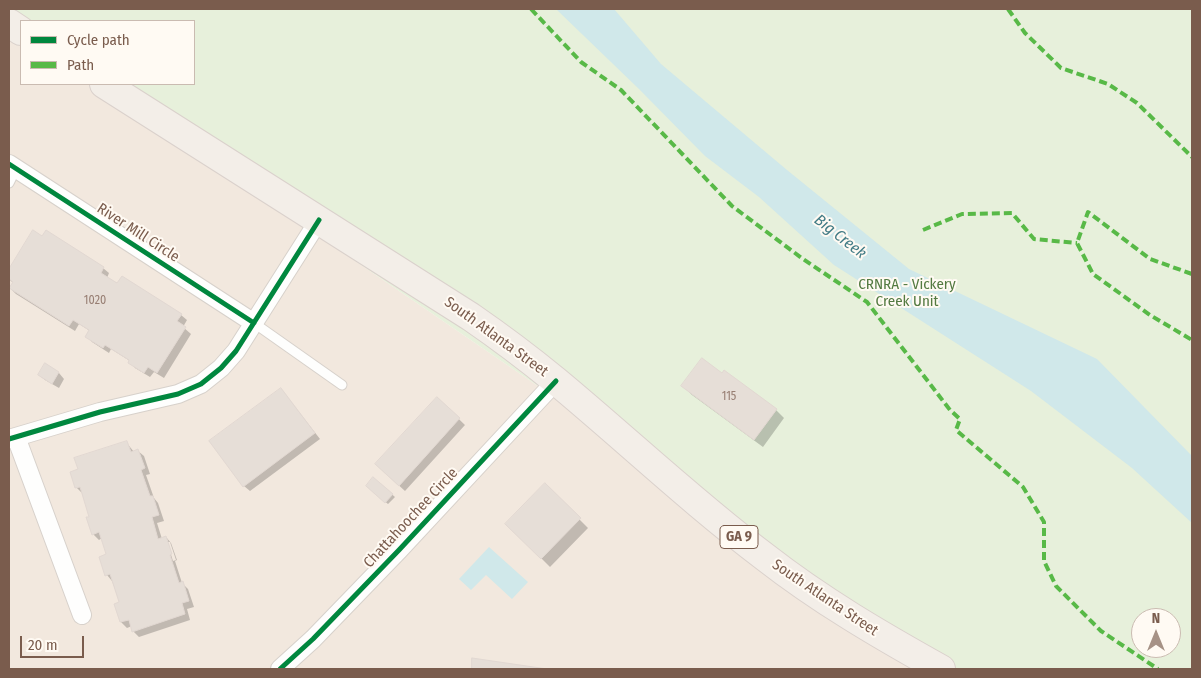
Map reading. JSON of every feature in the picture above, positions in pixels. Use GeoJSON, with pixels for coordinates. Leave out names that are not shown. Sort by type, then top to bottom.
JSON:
{"type":"FeatureCollection","features":[{"type":"Feature","properties":{"kind":"main road"},"geometry":{"type":"LineString","coordinates":[[9,23],[20,30]]}},
{"type":"Feature","properties":{"kind":"main road","name":"South Atlanta Street"},"geometry":{"type":"LineString","coordinates":[[106,85],[471,317],[556,381],[765,558],[855,620],[941,669]]}},
{"type":"Feature","properties":{"kind":"street","name":"River Mill Circle"},"geometry":{"type":"LineString","coordinates":[[11,172],[254,323]]}},
{"type":"Feature","properties":{"kind":"street"},"geometry":{"type":"LineString","coordinates":[[82,615],[13,438],[100,412],[178,394],[201,384],[231,357],[319,220]]}},
{"type":"Feature","properties":{"kind":"street","name":"Chattahoochee Circle"},"geometry":{"type":"LineString","coordinates":[[280,669],[313,639],[399,550],[556,381]]}},
{"type":"Feature","properties":{"kind":"lane"},"geometry":{"type":"LineString","coordinates":[[254,323],[342,385]]}},
{"type":"Feature","properties":{"kind":"shaded area"},"geometry":{"type":"Polygon","coordinates":[[[9,24],[20,31],[20,85],[98,85],[951,669],[9,669],[9,24]]]}},
{"type":"Feature","properties":{"kind":"green space","name":"CRNRA - Vickery Creek Unit"},"geometry":{"type":"Polygon","coordinates":[[[9,9],[1192,9],[1192,669],[951,669],[98,85],[195,85],[195,20],[20,20],[9,24],[9,9]]]}},
{"type":"Feature","properties":{"kind":"water","name":"Big Creek"},"geometry":{"type":"Polygon","coordinates":[[[556,9],[614,9],[661,64],[909,269],[1097,359],[1192,456],[1192,523],[1132,468],[1031,391],[834,265],[759,197],[705,156],[556,9]]]}},
{"type":"Feature","properties":{"kind":"water"},"geometry":{"type":"Polygon","coordinates":[[[489,547],[528,582],[512,599],[486,575],[471,590],[459,579],[489,547]]]}},
{"type":"Feature","properties":{"kind":"building"},"geometry":{"type":"Polygon","coordinates":[[[33,230],[42,236],[46,230],[104,267],[101,273],[117,283],[122,276],[182,314],[177,321],[186,327],[157,373],[148,367],[144,373],[128,363],[129,360],[105,345],[103,348],[85,337],[89,330],[73,320],[69,326],[9,288],[13,282],[9,279],[9,269],[33,230]]]}},
{"type":"Feature","properties":{"kind":"building"},"geometry":{"type":"Polygon","coordinates":[[[702,358],[722,373],[724,370],[777,409],[754,440],[681,386],[702,358]]]}},
{"type":"Feature","properties":{"kind":"building"},"geometry":{"type":"Polygon","coordinates":[[[45,363],[59,372],[52,384],[38,375],[45,363]]]}},
{"type":"Feature","properties":{"kind":"building"},"geometry":{"type":"Polygon","coordinates":[[[281,388],[315,433],[243,487],[209,441],[281,388]]]}},
{"type":"Feature","properties":{"kind":"building"},"geometry":{"type":"Polygon","coordinates":[[[437,397],[460,418],[399,486],[375,464],[437,397]]]}},
{"type":"Feature","properties":{"kind":"building"},"geometry":{"type":"Polygon","coordinates":[[[127,441],[131,452],[138,449],[145,468],[141,470],[159,515],[152,517],[158,539],[166,536],[179,583],[183,581],[189,601],[182,603],[185,614],[132,632],[129,620],[120,622],[114,604],[119,602],[110,574],[105,576],[99,557],[106,554],[99,532],[92,535],[80,487],[75,488],[70,472],[78,469],[74,458],[127,441]]]}},
{"type":"Feature","properties":{"kind":"building"},"geometry":{"type":"Polygon","coordinates":[[[373,477],[393,494],[385,503],[366,486],[373,477]]]}},
{"type":"Feature","properties":{"kind":"building"},"geometry":{"type":"Polygon","coordinates":[[[545,483],[581,518],[541,559],[505,524],[545,483]]]}},
{"type":"Feature","properties":{"kind":"building"},"geometry":{"type":"Polygon","coordinates":[[[472,658],[547,669],[472,669],[472,658]]]}},
{"type":"Feature","properties":{"kind":"marked path"},"geometry":{"type":"LineString","coordinates":[[531,9],[581,62],[621,90],[732,206],[803,259],[867,302],[950,410],[960,419],[956,430],[1023,487],[1044,522],[1044,561],[1056,586],[1101,631],[1158,669]]}},
{"type":"Feature","properties":{"kind":"marked path"},"geometry":{"type":"LineString","coordinates":[[1008,9],[1025,33],[1061,68],[1108,84],[1137,103],[1192,157]]}},
{"type":"Feature","properties":{"kind":"marked path"},"geometry":{"type":"LineString","coordinates":[[1192,274],[1150,259],[1088,212],[1077,243],[1093,274],[1150,315],[1192,340]]}},
{"type":"Feature","properties":{"kind":"marked path"},"geometry":{"type":"LineString","coordinates":[[923,230],[962,214],[1012,213],[1034,239],[1077,243]]}},
{"type":"Feature","properties":{"kind":"cycle path"},"geometry":{"type":"LineString","coordinates":[[9,164],[254,323]]}},
{"type":"Feature","properties":{"kind":"cycle path"},"geometry":{"type":"LineString","coordinates":[[9,439],[100,412],[178,394],[201,384],[221,368],[236,351],[319,220]]}},
{"type":"Feature","properties":{"kind":"cycle path"},"geometry":{"type":"LineString","coordinates":[[280,669],[313,639],[399,550],[556,381]]}}]}
